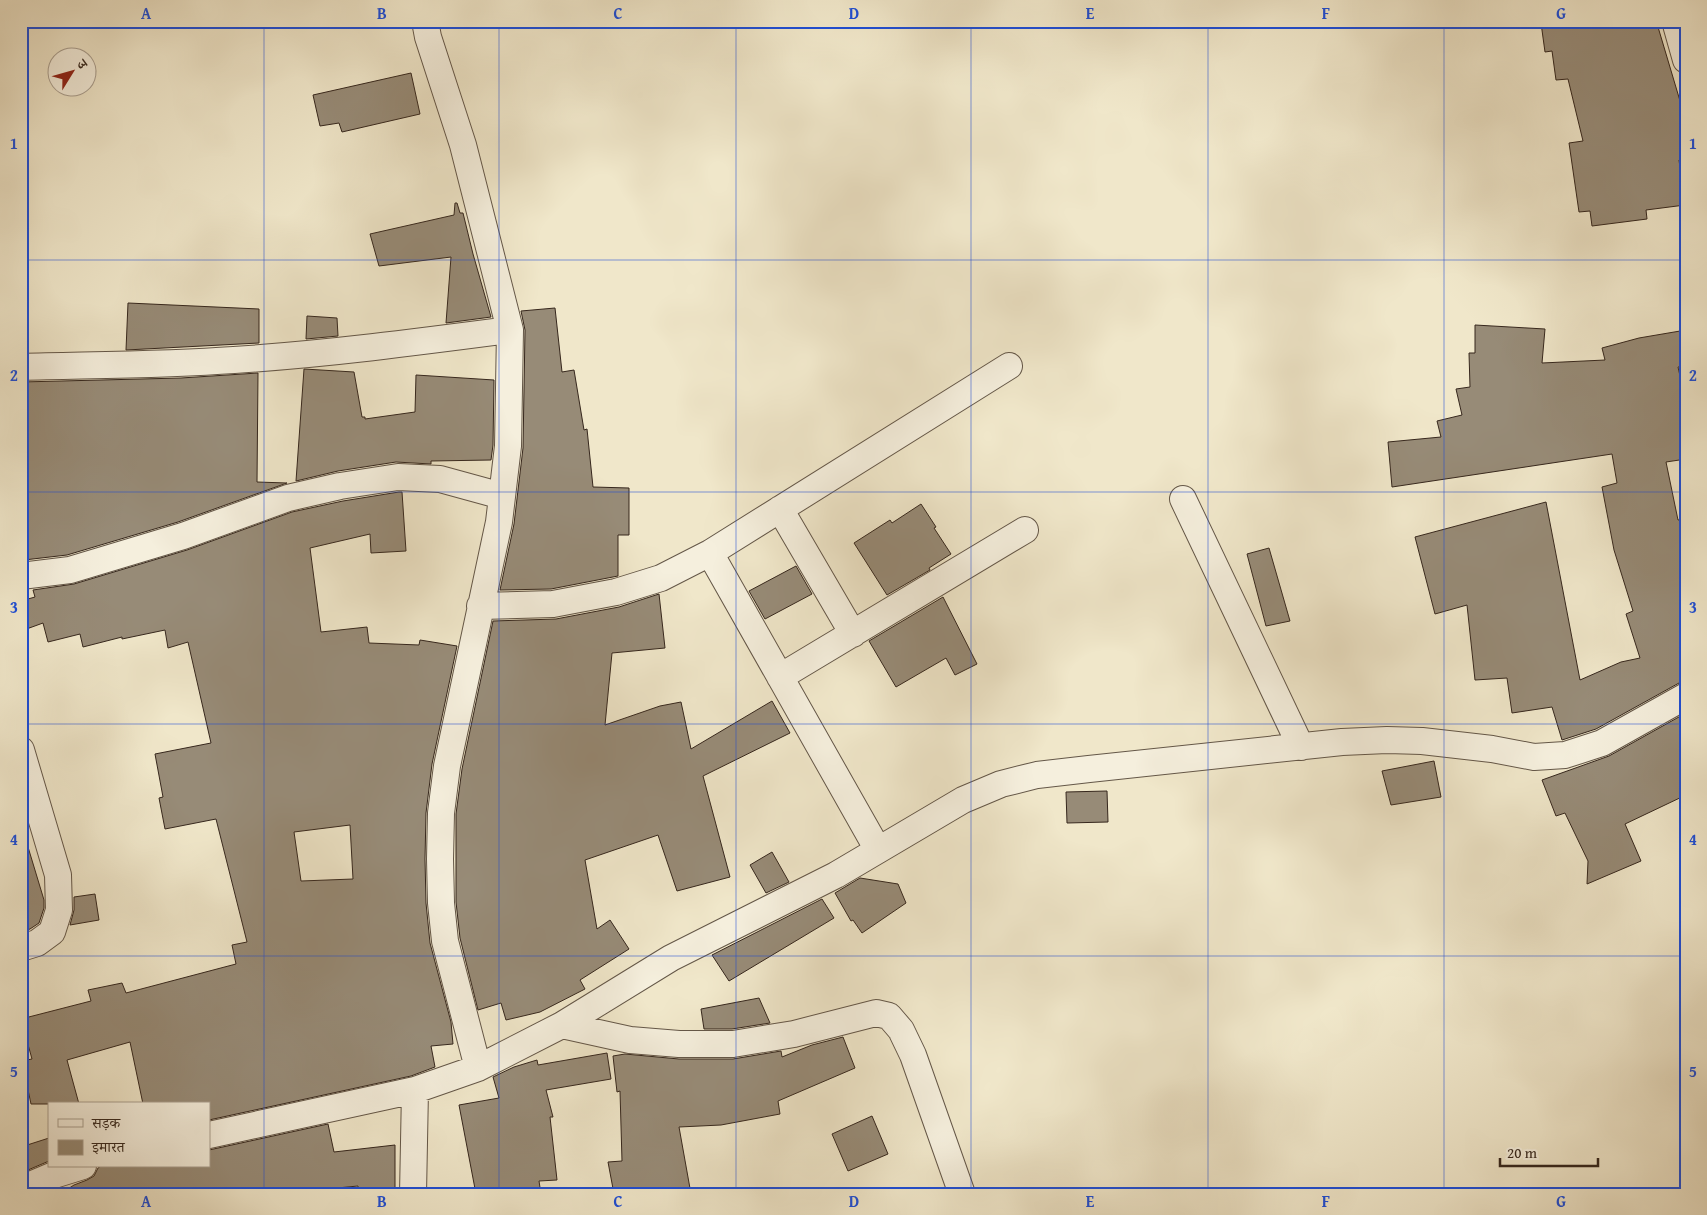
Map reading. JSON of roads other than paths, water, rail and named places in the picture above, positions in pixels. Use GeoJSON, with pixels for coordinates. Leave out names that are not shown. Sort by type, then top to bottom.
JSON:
{"type":"FeatureCollection","features":[{"type":"Feature","properties":{"kind":"street"},"geometry":{"type":"LineString","coordinates":[[425,21],[428,37],[463,145],[510,330],[508,446],[499,522],[447,766],[441,813],[441,903],[445,941],[478,1068]]}},
{"type":"Feature","properties":{"kind":"street"},"geometry":{"type":"LineString","coordinates":[[1675,21],[1686,60]]}},
{"type":"Feature","properties":{"kind":"street"},"geometry":{"type":"LineString","coordinates":[[21,367],[233,360],[339,352],[510,330]]}},
{"type":"Feature","properties":{"kind":"street"},"geometry":{"type":"LineString","coordinates":[[480,606],[553,604],[616,592],[661,578],[710,553],[1009,366]]}},
{"type":"Feature","properties":{"kind":"street"},"geometry":{"type":"LineString","coordinates":[[21,576],[70,570],[183,536],[288,498],[340,486],[398,477],[440,479],[502,496]]}},
{"type":"Feature","properties":{"kind":"street"},"geometry":{"type":"LineString","coordinates":[[1183,499],[1301,747]]}},
{"type":"Feature","properties":{"kind":"street"},"geometry":{"type":"LineString","coordinates":[[780,509],[853,634]]}},
{"type":"Feature","properties":{"kind":"street"},"geometry":{"type":"LineString","coordinates":[[780,677],[1025,530]]}},
{"type":"Feature","properties":{"kind":"street"},"geometry":{"type":"LineString","coordinates":[[710,553],[878,850]]}},
{"type":"Feature","properties":{"kind":"street"},"geometry":{"type":"LineString","coordinates":[[210,1135],[415,1090],[478,1068],[562,1025],[671,958],[836,874],[963,800],[1001,784],[1038,775],[1342,742],[1422,741],[1492,749],[1534,757],[1566,754],[1602,743],[1686,696]]}},
{"type":"Feature","properties":{"kind":"street"},"geometry":{"type":"LineString","coordinates":[[21,750],[58,875],[59,910],[52,932],[37,943],[21,948]]}},
{"type":"Feature","properties":{"kind":"street"},"geometry":{"type":"LineString","coordinates":[[562,1025],[630,1040],[678,1044],[733,1044],[794,1034],[876,1013],[889,1016],[901,1030],[913,1055],[962,1194]]}},
{"type":"Feature","properties":{"kind":"street"},"geometry":{"type":"LineString","coordinates":[[414,1194],[415,1090]]}},
{"type":"Feature","properties":{"kind":"street"},"geometry":{"type":"LineString","coordinates":[[21,1189],[77,1168]]}}]}
